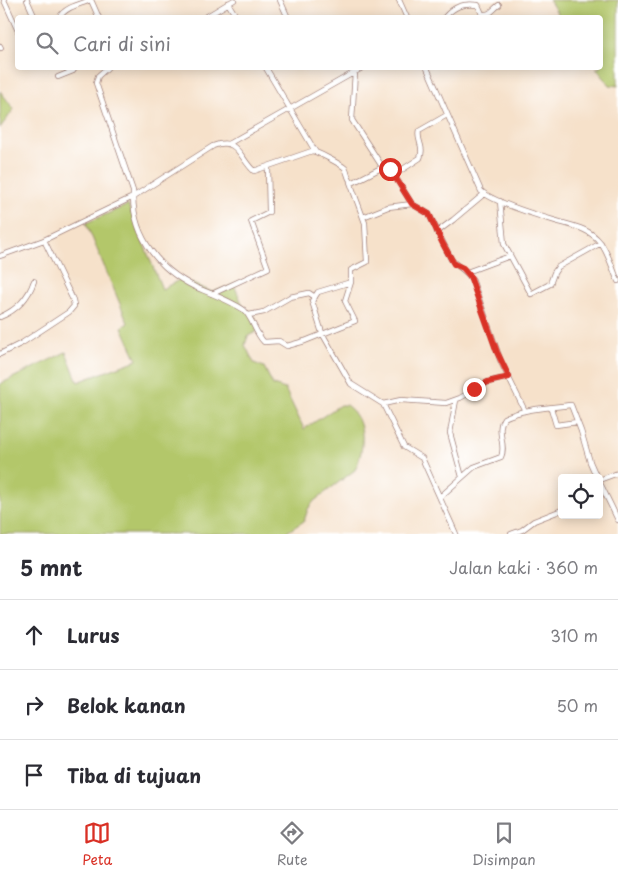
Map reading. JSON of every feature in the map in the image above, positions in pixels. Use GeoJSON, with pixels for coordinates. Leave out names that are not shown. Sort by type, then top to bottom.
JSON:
{"type":"FeatureCollection","features":[{"type":"Feature","properties":{"kind":"street"},"geometry":{"type":"LineString","coordinates":[[4,0],[15,24]]}},
{"type":"Feature","properties":{"kind":"street"},"geometry":{"type":"LineString","coordinates":[[27,0],[34,15]]}},
{"type":"Feature","properties":{"kind":"street"},"geometry":{"type":"LineString","coordinates":[[61,15],[69,8],[91,0],[98,15]]}},
{"type":"Feature","properties":{"kind":"street"},"geometry":{"type":"LineString","coordinates":[[219,0],[222,6]]}},
{"type":"Feature","properties":{"kind":"street"},"geometry":{"type":"LineString","coordinates":[[208,15],[234,0]]}},
{"type":"Feature","properties":{"kind":"street"},"geometry":{"type":"LineString","coordinates":[[280,0],[287,15]]}},
{"type":"Feature","properties":{"kind":"street"},"geometry":{"type":"LineString","coordinates":[[399,0],[406,15]]}},
{"type":"Feature","properties":{"kind":"street"},"geometry":{"type":"LineString","coordinates":[[228,3],[235,15]]}},
{"type":"Feature","properties":{"kind":"street"},"geometry":{"type":"LineString","coordinates":[[446,15],[452,8],[459,5],[478,5],[484,15],[489,14],[499,5]]}},
{"type":"Feature","properties":{"kind":"street"},"geometry":{"type":"LineString","coordinates":[[58,77],[73,70]]}},
{"type":"Feature","properties":{"kind":"street"},"geometry":{"type":"LineString","coordinates":[[105,70],[98,76],[96,83],[133,191],[137,223],[145,242],[156,259],[181,279],[237,306],[249,315],[258,335],[264,342],[279,341],[287,346],[305,341],[354,321],[344,300],[351,282],[351,270],[367,262],[365,223],[344,167],[315,151],[267,70]]}},
{"type":"Feature","properties":{"kind":"street"},"geometry":{"type":"LineString","coordinates":[[228,144],[358,70]]}},
{"type":"Feature","properties":{"kind":"street"},"geometry":{"type":"LineString","coordinates":[[428,70],[470,162],[478,188],[484,194],[500,201],[590,232],[601,243],[618,281]]}},
{"type":"Feature","properties":{"kind":"street"},"geometry":{"type":"LineString","coordinates":[[355,72],[352,120],[383,168]]}},
{"type":"Feature","properties":{"kind":"street"},"geometry":{"type":"LineString","coordinates":[[394,174],[420,158],[422,148],[418,134],[421,128],[447,115]]}},
{"type":"Feature","properties":{"kind":"street"},"geometry":{"type":"LineString","coordinates":[[0,256],[44,240],[133,197],[219,143],[228,144],[237,149],[253,171],[315,151]]}},
{"type":"Feature","properties":{"kind":"street"},"geometry":{"type":"LineString","coordinates":[[212,294],[268,268],[251,221],[269,212],[268,167]]}},
{"type":"Feature","properties":{"kind":"street"},"geometry":{"type":"LineString","coordinates":[[350,182],[388,167],[412,204],[429,214],[436,232],[454,264],[466,272],[474,284],[499,357],[525,411]]}},
{"type":"Feature","properties":{"kind":"street"},"geometry":{"type":"LineString","coordinates":[[436,232],[484,194]]}},
{"type":"Feature","properties":{"kind":"street"},"geometry":{"type":"LineString","coordinates":[[500,201],[504,244],[531,294],[550,284],[558,267],[601,243]]}},
{"type":"Feature","properties":{"kind":"street"},"geometry":{"type":"LineString","coordinates":[[363,217],[388,207],[412,204]]}},
{"type":"Feature","properties":{"kind":"street"},"geometry":{"type":"LineString","coordinates":[[0,354],[22,343],[69,312],[74,306],[73,300],[44,240]]}},
{"type":"Feature","properties":{"kind":"street"},"geometry":{"type":"LineString","coordinates":[[466,272],[510,256]]}},
{"type":"Feature","properties":{"kind":"street"},"geometry":{"type":"LineString","coordinates":[[0,317],[11,312],[22,303],[34,281]]}},
{"type":"Feature","properties":{"kind":"street"},"geometry":{"type":"LineString","coordinates":[[351,282],[318,292],[312,301],[322,333],[350,384],[383,404],[404,448],[422,458],[456,534]]}},
{"type":"Feature","properties":{"kind":"street"},"geometry":{"type":"LineString","coordinates":[[249,315],[264,312],[290,297],[309,293],[315,297]]}},
{"type":"Feature","properties":{"kind":"street"},"geometry":{"type":"LineString","coordinates":[[383,404],[402,400],[441,404],[456,400],[488,382],[509,377]]}},
{"type":"Feature","properties":{"kind":"street"},"geometry":{"type":"LineString","coordinates":[[456,400],[450,433],[462,477]]}},
{"type":"Feature","properties":{"kind":"street"},"geometry":{"type":"LineString","coordinates":[[440,497],[478,465],[501,457],[503,453],[500,434],[502,421],[511,415],[525,411],[571,405],[592,468],[596,474]]}},
{"type":"Feature","properties":{"kind":"street"},"geometry":{"type":"LineString","coordinates":[[551,408],[556,425],[578,422]]}},
{"type":"Feature","properties":{"kind":"street"},"geometry":{"type":"LineString","coordinates":[[603,478],[618,473]]}},
{"type":"Feature","properties":{"kind":"street"},"geometry":{"type":"LineString","coordinates":[[603,488],[618,520]]}},
{"type":"Feature","properties":{"kind":"street"},"geometry":{"type":"LineString","coordinates":[[512,534],[522,530],[534,521],[558,512]]}},
{"type":"Feature","properties":{"kind":"green space"},"geometry":{"type":"Polygon","coordinates":[[[549,0],[618,0],[618,86],[610,85],[598,70],[603,70],[603,15],[559,15],[549,0]]]}},
{"type":"Feature","properties":{"kind":"green space"},"geometry":{"type":"Polygon","coordinates":[[[0,91],[14,109],[0,128],[0,91]]]}},
{"type":"Feature","properties":{"kind":"green space"},"geometry":{"type":"Polygon","coordinates":[[[128,205],[162,289],[181,279],[212,292],[234,285],[244,308],[254,315],[258,331],[248,336],[245,345],[254,363],[264,367],[273,385],[285,389],[304,429],[340,405],[346,405],[358,419],[361,427],[362,444],[355,470],[314,501],[308,509],[304,521],[284,534],[0,534],[0,384],[66,352],[78,382],[137,360],[122,327],[128,323],[86,223],[128,205]]]}},
{"type":"Feature","properties":{"kind":"route"},"geometry":{"type":"LineString","coordinates":[[390,169],[412,204],[429,214],[454,264],[463,268],[474,284],[497,352],[509,377],[488,382],[474,389]]}}]}
